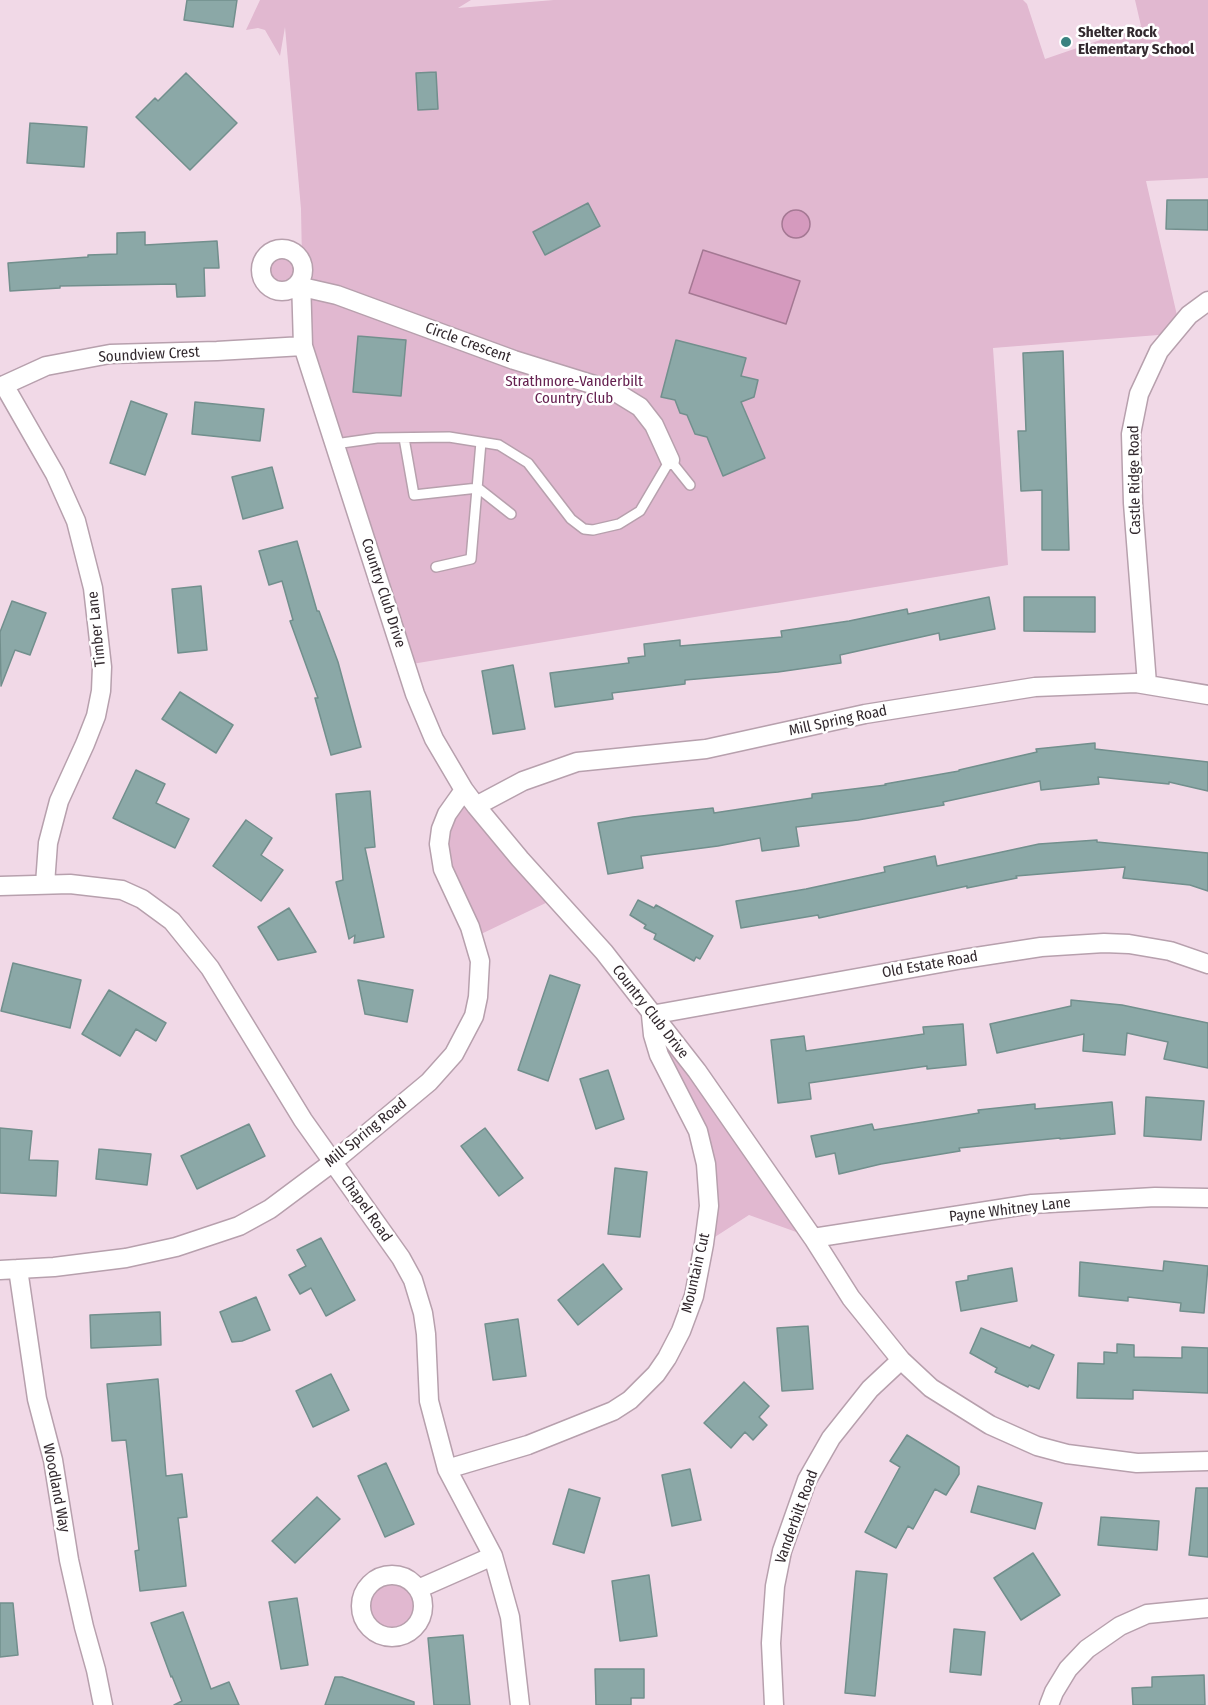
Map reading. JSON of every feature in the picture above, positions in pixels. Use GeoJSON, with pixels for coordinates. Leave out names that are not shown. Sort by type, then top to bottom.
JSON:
{"type":"FeatureCollection","features":[{"type":"Feature","properties":{"kind":"street","name":"Circle Crescent"},"geometry":{"type":"LineString","coordinates":[[303,346],[301,283],[514,360],[614,391],[640,407],[654,425],[670,460]]}},
{"type":"Feature","properties":{"kind":"street","name":"Castle Ridge Road"},"geometry":{"type":"LineString","coordinates":[[1147,684],[1133,503],[1131,434],[1139,394],[1159,351],[1189,315],[1208,301]]}},
{"type":"Feature","properties":{"kind":"street","name":"Soundview Crest"},"geometry":{"type":"LineString","coordinates":[[2,386],[46,366],[110,354],[303,346]]}},
{"type":"Feature","properties":{"kind":"street","name":"Country Club Drive"},"geometry":{"type":"LineString","coordinates":[[303,346],[415,694],[434,739],[464,790],[520,859],[604,952],[697,1071],[813,1238],[850,1298],[900,1360],[931,1388],[980,1419],[1037,1446],[1067,1454],[1137,1463],[1208,1461]]}},
{"type":"Feature","properties":{"kind":"street","name":"Timber Lane"},"geometry":{"type":"LineString","coordinates":[[2,386],[55,474],[76,521],[93,588],[102,667],[101,692],[96,716],[59,801],[48,843],[45,884]]}},
{"type":"Feature","properties":{"kind":"street","name":"Mill Spring Road"},"geometry":{"type":"LineString","coordinates":[[476,806],[501,791],[532,777],[587,760],[706,750],[865,714],[1035,687],[1147,684],[1208,695]]}},
{"type":"Feature","properties":{"kind":"street","name":"Mill Spring Road"},"geometry":{"type":"LineString","coordinates":[[9,1269],[54,1267],[126,1258],[176,1247],[239,1226],[270,1209],[333,1162],[429,1082],[454,1054],[474,1016],[478,997],[480,961],[470,927],[443,868],[439,844],[441,829],[447,814],[464,790]]}},
{"type":"Feature","properties":{"kind":"street","name":"Chapel Road"},"geometry":{"type":"LineString","coordinates":[[0,886],[70,884],[122,890],[142,899],[172,921],[210,968],[303,1120],[401,1258],[413,1280],[425,1324],[429,1401],[447,1469],[493,1556],[510,1617],[520,1705]]}},
{"type":"Feature","properties":{"kind":"street","name":"Old Estate Road"},"geometry":{"type":"LineString","coordinates":[[651,1015],[1041,947],[1104,943],[1129,944],[1170,951],[1208,964]]}},
{"type":"Feature","properties":{"kind":"street","name":"Mountain Cut"},"geometry":{"type":"LineString","coordinates":[[447,1469],[528,1444],[613,1411],[630,1400],[656,1374],[681,1331],[694,1296],[705,1244],[709,1206],[706,1164],[698,1131],[659,1055],[653,1035],[651,1015]]}},
{"type":"Feature","properties":{"kind":"street","name":"Payne Whitney Lane"},"geometry":{"type":"LineString","coordinates":[[813,1238],[1032,1204],[1155,1197],[1208,1198]]}},
{"type":"Feature","properties":{"kind":"street","name":"Woodland Way"},"geometry":{"type":"LineString","coordinates":[[9,1269],[37,1399],[53,1460],[71,1571],[99,1680],[103,1705]]}},
{"type":"Feature","properties":{"kind":"street","name":"Vanderbilt Road"},"geometry":{"type":"LineString","coordinates":[[774,1705],[771,1643],[775,1586],[782,1551],[804,1490],[831,1438],[870,1389],[900,1360]]}},
{"type":"Feature","properties":{"kind":"street"},"geometry":{"type":"LineString","coordinates":[[418,1589],[493,1556]]}},
{"type":"Feature","properties":{"kind":"street"},"geometry":{"type":"LineString","coordinates":[[1049,1705],[1068,1669],[1087,1649],[1120,1626],[1147,1614],[1208,1608]]}},
{"type":"Feature","properties":{"kind":"lane"},"geometry":{"type":"LineString","coordinates":[[335,444],[377,438],[449,438],[499,445],[528,463],[571,519],[584,529],[593,530],[620,525],[640,511],[670,460],[690,485]]}},
{"type":"Feature","properties":{"kind":"lane"},"geometry":{"type":"LineString","coordinates":[[404,438],[414,495],[478,488],[511,514]]}},
{"type":"Feature","properties":{"kind":"lane"},"geometry":{"type":"LineString","coordinates":[[436,567],[471,560],[481,442]]}},
{"type":"Feature","properties":{"kind":"green space","name":"Strathmore-Vanderbilt Country Club"},"geometry":{"type":"Polygon","coordinates":[[[260,0],[471,0],[458,8],[554,0],[1023,0],[1027,4],[1045,59],[1141,26],[1135,0],[1208,0],[1208,178],[1146,181],[1179,324],[1171,334],[993,348],[1008,565],[406,665],[303,346],[297,285],[286,291],[273,289],[268,286],[261,275],[262,261],[277,249],[290,250],[302,261],[301,209],[285,27],[280,56],[265,30],[258,28],[246,30],[260,0]]]}},
{"type":"Feature","properties":{"kind":"green space"},"geometry":{"type":"Polygon","coordinates":[[[464,796],[552,900],[479,935],[447,868],[446,826],[464,796]]]}},
{"type":"Feature","properties":{"kind":"green space"},"geometry":{"type":"Polygon","coordinates":[[[653,1035],[680,1049],[813,1238],[749,1215],[704,1244],[706,1164],[653,1035]]]}},
{"type":"Feature","properties":{"kind":"green space"},"geometry":{"type":"Polygon","coordinates":[[[392,1575],[414,1584],[423,1606],[414,1628],[392,1637],[370,1628],[361,1606],[370,1584],[392,1575]]]}},
{"type":"Feature","properties":{"kind":"shaded area"},"geometry":{"type":"Polygon","coordinates":[[[796,210],[806,214],[810,224],[806,234],[796,238],[786,234],[782,224],[786,214],[796,210]]]}},
{"type":"Feature","properties":{"kind":"shaded area"},"geometry":{"type":"Polygon","coordinates":[[[703,250],[800,281],[786,324],[689,293],[703,250]]]}},
{"type":"Feature","properties":{"kind":"building"},"geometry":{"type":"Polygon","coordinates":[[[187,0],[237,0],[233,27],[184,20],[187,0]]]}},
{"type":"Feature","properties":{"kind":"building"},"geometry":{"type":"Polygon","coordinates":[[[436,72],[438,109],[418,110],[416,73],[436,72]]]}},
{"type":"Feature","properties":{"kind":"building"},"geometry":{"type":"Polygon","coordinates":[[[186,73],[237,123],[190,170],[136,117],[155,98],[158,101],[186,73]]]}},
{"type":"Feature","properties":{"kind":"building"},"geometry":{"type":"Polygon","coordinates":[[[30,123],[87,127],[84,167],[27,163],[30,123]]]}},
{"type":"Feature","properties":{"kind":"building"},"geometry":{"type":"Polygon","coordinates":[[[1167,200],[1208,200],[1208,230],[1166,229],[1167,200]]]}},
{"type":"Feature","properties":{"kind":"building"},"geometry":{"type":"Polygon","coordinates":[[[588,203],[600,226],[545,255],[533,232],[588,203]]]}},
{"type":"Feature","properties":{"kind":"building"},"geometry":{"type":"Polygon","coordinates":[[[145,232],[145,245],[217,241],[219,268],[204,268],[205,296],[177,297],[176,284],[60,286],[60,288],[10,291],[8,263],[117,254],[117,233],[145,232]]]}},
{"type":"Feature","properties":{"kind":"building"},"geometry":{"type":"Polygon","coordinates":[[[358,336],[406,340],[401,396],[353,392],[358,336]]]}},
{"type":"Feature","properties":{"kind":"building"},"geometry":{"type":"Polygon","coordinates":[[[676,340],[746,358],[741,376],[758,380],[754,397],[741,402],[765,458],[723,476],[707,437],[695,434],[687,415],[680,413],[675,400],[661,397],[676,340]]]}},
{"type":"Feature","properties":{"kind":"building"},"geometry":{"type":"Polygon","coordinates":[[[1063,351],[1069,550],[1042,550],[1042,490],[1021,491],[1018,431],[1026,431],[1023,353],[1063,351]]]}},
{"type":"Feature","properties":{"kind":"building"},"geometry":{"type":"Polygon","coordinates":[[[131,401],[167,414],[145,475],[110,463],[131,401]]]}},
{"type":"Feature","properties":{"kind":"building"},"geometry":{"type":"Polygon","coordinates":[[[195,402],[264,409],[260,441],[192,434],[195,402]]]}},
{"type":"Feature","properties":{"kind":"building"},"geometry":{"type":"Polygon","coordinates":[[[272,467],[283,508],[243,519],[232,477],[272,467]]]}},
{"type":"Feature","properties":{"kind":"building"},"geometry":{"type":"Polygon","coordinates":[[[297,541],[317,611],[319,611],[338,662],[361,747],[331,755],[315,698],[318,698],[290,621],[293,620],[282,581],[269,585],[259,551],[297,541]]]}},
{"type":"Feature","properties":{"kind":"building"},"geometry":{"type":"Polygon","coordinates":[[[201,586],[207,650],[178,653],[172,589],[201,586]]]}},
{"type":"Feature","properties":{"kind":"building"},"geometry":{"type":"Polygon","coordinates":[[[989,597],[995,629],[940,640],[939,633],[840,655],[841,663],[778,672],[685,680],[685,684],[612,693],[613,699],[555,707],[550,673],[629,663],[628,658],[645,656],[644,644],[680,640],[680,646],[782,637],[781,631],[849,621],[907,609],[908,614],[989,597]]]}},
{"type":"Feature","properties":{"kind":"building"},"geometry":{"type":"Polygon","coordinates":[[[1024,597],[1095,597],[1095,632],[1024,631],[1024,597]]]}},
{"type":"Feature","properties":{"kind":"building"},"geometry":{"type":"Polygon","coordinates":[[[12,601],[46,613],[30,655],[15,650],[1,686],[0,632],[12,601]]]}},
{"type":"Feature","properties":{"kind":"building"},"geometry":{"type":"Polygon","coordinates":[[[513,665],[525,729],[493,734],[482,671],[513,665]]]}},
{"type":"Feature","properties":{"kind":"building"},"geometry":{"type":"Polygon","coordinates":[[[180,692],[233,725],[216,753],[162,719],[180,692]]]}},
{"type":"Feature","properties":{"kind":"building"},"geometry":{"type":"Polygon","coordinates":[[[1095,743],[1095,749],[1208,762],[1208,791],[1169,782],[1169,784],[1098,777],[1099,784],[1041,790],[1040,781],[943,802],[944,805],[858,820],[796,827],[799,846],[762,851],[760,838],[641,856],[643,868],[608,874],[598,823],[713,808],[714,813],[812,798],[812,794],[886,785],[959,771],[1037,752],[1036,749],[1095,743]]]}},
{"type":"Feature","properties":{"kind":"building"},"geometry":{"type":"Polygon","coordinates":[[[136,770],[165,784],[156,803],[189,819],[175,848],[113,818],[136,770]]]}},
{"type":"Feature","properties":{"kind":"building"},"geometry":{"type":"Polygon","coordinates":[[[370,791],[375,847],[365,848],[384,937],[354,943],[355,935],[349,939],[336,882],[343,880],[336,794],[370,791]]]}},
{"type":"Feature","properties":{"kind":"building"},"geometry":{"type":"Polygon","coordinates":[[[246,820],[272,838],[261,855],[283,870],[261,901],[213,866],[246,820]]]}},
{"type":"Feature","properties":{"kind":"building"},"geometry":{"type":"Polygon","coordinates":[[[1097,840],[1097,842],[1208,853],[1208,891],[1190,885],[1123,878],[1125,867],[1016,876],[1017,878],[967,888],[967,886],[819,918],[818,915],[741,928],[736,901],[885,872],[884,867],[935,856],[937,866],[1039,844],[1097,840]]]}},
{"type":"Feature","properties":{"kind":"building"},"geometry":{"type":"Polygon","coordinates":[[[638,900],[654,908],[656,905],[713,936],[700,959],[696,957],[694,961],[654,939],[656,934],[644,928],[646,925],[630,915],[638,900]]]}},
{"type":"Feature","properties":{"kind":"building"},"geometry":{"type":"Polygon","coordinates":[[[289,908],[316,952],[278,960],[258,927],[289,908]]]}},
{"type":"Feature","properties":{"kind":"building"},"geometry":{"type":"Polygon","coordinates":[[[13,963],[81,980],[70,1028],[1,1011],[13,963]]]}},
{"type":"Feature","properties":{"kind":"building"},"geometry":{"type":"Polygon","coordinates":[[[550,975],[580,985],[548,1081],[518,1070],[550,975]]]}},
{"type":"Feature","properties":{"kind":"building"},"geometry":{"type":"Polygon","coordinates":[[[358,980],[413,990],[407,1022],[365,1014],[358,980]]]}},
{"type":"Feature","properties":{"kind":"building"},"geometry":{"type":"Polygon","coordinates":[[[109,990],[166,1023],[156,1041],[136,1029],[120,1056],[82,1034],[109,990]]]}},
{"type":"Feature","properties":{"kind":"building"},"geometry":{"type":"Polygon","coordinates":[[[1071,1000],[1122,1005],[1208,1023],[1208,1068],[1164,1059],[1168,1042],[1127,1033],[1125,1055],[1083,1051],[1084,1034],[997,1053],[990,1024],[1071,1006],[1071,1000]]]}},
{"type":"Feature","properties":{"kind":"building"},"geometry":{"type":"Polygon","coordinates":[[[963,1024],[966,1065],[927,1069],[927,1066],[809,1083],[811,1099],[778,1103],[771,1040],[804,1036],[806,1051],[924,1034],[923,1027],[963,1024]]]}},
{"type":"Feature","properties":{"kind":"building"},"geometry":{"type":"Polygon","coordinates":[[[608,1070],[624,1119],[596,1129],[580,1079],[608,1070]]]}},
{"type":"Feature","properties":{"kind":"building"},"geometry":{"type":"Polygon","coordinates":[[[1146,1097],[1204,1101],[1201,1140],[1144,1136],[1146,1097]]]}},
{"type":"Feature","properties":{"kind":"building"},"geometry":{"type":"Polygon","coordinates":[[[1112,1102],[1115,1134],[959,1148],[960,1151],[881,1164],[839,1174],[835,1153],[816,1157],[811,1136],[872,1124],[874,1130],[979,1113],[978,1110],[1035,1104],[1035,1109],[1112,1102]]]}},
{"type":"Feature","properties":{"kind":"building"},"geometry":{"type":"Polygon","coordinates":[[[249,1124],[265,1156],[197,1189],[181,1156],[249,1124]]]}},
{"type":"Feature","properties":{"kind":"building"},"geometry":{"type":"Polygon","coordinates":[[[0,1128],[32,1131],[29,1160],[58,1161],[56,1196],[0,1193],[0,1128]]]}},
{"type":"Feature","properties":{"kind":"building"},"geometry":{"type":"Polygon","coordinates":[[[485,1128],[523,1178],[499,1196],[461,1146],[485,1128]]]}},
{"type":"Feature","properties":{"kind":"building"},"geometry":{"type":"Polygon","coordinates":[[[99,1149],[151,1154],[147,1185],[96,1179],[99,1149]]]}},
{"type":"Feature","properties":{"kind":"building"},"geometry":{"type":"Polygon","coordinates":[[[615,1168],[647,1172],[640,1237],[608,1234],[615,1168]]]}},
{"type":"Feature","properties":{"kind":"building"},"geometry":{"type":"Polygon","coordinates":[[[321,1238],[355,1300],[326,1316],[311,1288],[300,1294],[289,1275],[306,1266],[297,1250],[321,1238]]]}},
{"type":"Feature","properties":{"kind":"building"},"geometry":{"type":"Polygon","coordinates":[[[1164,1261],[1208,1266],[1204,1313],[1180,1311],[1181,1303],[1128,1297],[1128,1301],[1079,1296],[1080,1262],[1163,1271],[1164,1261]]]}},
{"type":"Feature","properties":{"kind":"building"},"geometry":{"type":"Polygon","coordinates":[[[603,1264],[622,1289],[578,1325],[558,1300],[603,1264]]]}},
{"type":"Feature","properties":{"kind":"building"},"geometry":{"type":"Polygon","coordinates":[[[1012,1268],[1017,1301],[961,1311],[956,1282],[968,1280],[968,1276],[1012,1268]]]}},
{"type":"Feature","properties":{"kind":"building"},"geometry":{"type":"Polygon","coordinates":[[[256,1297],[270,1330],[242,1341],[232,1342],[220,1312],[256,1297]]]}},
{"type":"Feature","properties":{"kind":"building"},"geometry":{"type":"Polygon","coordinates":[[[160,1312],[161,1345],[91,1348],[90,1315],[160,1312]]]}},
{"type":"Feature","properties":{"kind":"building"},"geometry":{"type":"Polygon","coordinates":[[[518,1319],[526,1376],[493,1380],[485,1324],[518,1319]]]}},
{"type":"Feature","properties":{"kind":"building"},"geometry":{"type":"Polygon","coordinates":[[[808,1326],[813,1389],[782,1391],[777,1328],[808,1326]]]}},
{"type":"Feature","properties":{"kind":"building"},"geometry":{"type":"Polygon","coordinates":[[[981,1328],[1054,1355],[1039,1389],[1029,1385],[1028,1387],[995,1372],[997,1368],[970,1353],[981,1328]]]}},
{"type":"Feature","properties":{"kind":"building"},"geometry":{"type":"Polygon","coordinates":[[[1117,1344],[1134,1345],[1134,1357],[1182,1358],[1182,1347],[1208,1348],[1208,1393],[1133,1390],[1133,1399],[1077,1398],[1078,1363],[1104,1364],[1104,1352],[1117,1353],[1117,1344]]]}},
{"type":"Feature","properties":{"kind":"building"},"geometry":{"type":"Polygon","coordinates":[[[331,1374],[349,1410],[313,1427],[296,1391],[331,1374]]]}},
{"type":"Feature","properties":{"kind":"building"},"geometry":{"type":"Polygon","coordinates":[[[158,1379],[166,1476],[182,1474],[187,1517],[178,1518],[186,1586],[140,1591],[135,1551],[139,1550],[126,1440],[112,1441],[107,1384],[158,1379]]]}},
{"type":"Feature","properties":{"kind":"building"},"geometry":{"type":"Polygon","coordinates":[[[744,1382],[769,1406],[759,1417],[767,1425],[753,1440],[745,1432],[731,1448],[704,1423],[744,1382]]]}},
{"type":"Feature","properties":{"kind":"building"},"geometry":{"type":"Polygon","coordinates":[[[907,1435],[959,1467],[959,1474],[946,1495],[935,1489],[913,1529],[908,1526],[896,1548],[865,1532],[900,1467],[890,1461],[907,1435]]]}},
{"type":"Feature","properties":{"kind":"building"},"geometry":{"type":"Polygon","coordinates":[[[386,1463],[414,1524],[385,1537],[358,1476],[386,1463]]]}},
{"type":"Feature","properties":{"kind":"building"},"geometry":{"type":"Polygon","coordinates":[[[690,1469],[701,1520],[672,1526],[662,1475],[690,1469]]]}},
{"type":"Feature","properties":{"kind":"building"},"geometry":{"type":"Polygon","coordinates":[[[978,1486],[1042,1503],[1035,1529],[971,1512],[978,1486]]]}},
{"type":"Feature","properties":{"kind":"building"},"geometry":{"type":"Polygon","coordinates":[[[1196,1488],[1208,1488],[1208,1557],[1189,1555],[1196,1488]]]}},
{"type":"Feature","properties":{"kind":"building"},"geometry":{"type":"Polygon","coordinates":[[[569,1489],[600,1498],[584,1553],[553,1544],[569,1489]]]}},
{"type":"Feature","properties":{"kind":"building"},"geometry":{"type":"Polygon","coordinates":[[[317,1497],[340,1519],[295,1563],[272,1541],[317,1497]]]}},
{"type":"Feature","properties":{"kind":"building"},"geometry":{"type":"Polygon","coordinates":[[[1101,1517],[1159,1521],[1157,1550],[1098,1545],[1101,1517]]]}},
{"type":"Feature","properties":{"kind":"building"},"geometry":{"type":"Polygon","coordinates":[[[1033,1553],[1060,1595],[1021,1620],[994,1578],[1033,1553]]]}},
{"type":"Feature","properties":{"kind":"building"},"geometry":{"type":"Polygon","coordinates":[[[856,1571],[887,1574],[875,1696],[845,1693],[856,1571]]]}},
{"type":"Feature","properties":{"kind":"building"},"geometry":{"type":"Polygon","coordinates":[[[649,1575],[657,1636],[620,1641],[612,1581],[649,1575]]]}},
{"type":"Feature","properties":{"kind":"building"},"geometry":{"type":"Polygon","coordinates":[[[297,1598],[308,1665],[281,1669],[269,1602],[297,1598]]]}},
{"type":"Feature","properties":{"kind":"building"},"geometry":{"type":"Polygon","coordinates":[[[0,1603],[13,1603],[18,1655],[0,1657],[0,1603]]]}},
{"type":"Feature","properties":{"kind":"building"},"geometry":{"type":"Polygon","coordinates":[[[183,1612],[211,1689],[229,1682],[239,1705],[174,1705],[182,1701],[151,1623],[183,1612]]]}},
{"type":"Feature","properties":{"kind":"building"},"geometry":{"type":"Polygon","coordinates":[[[954,1629],[985,1632],[981,1675],[950,1672],[954,1629]]]}},
{"type":"Feature","properties":{"kind":"building"},"geometry":{"type":"Polygon","coordinates":[[[463,1635],[470,1705],[434,1705],[428,1638],[463,1635]]]}},
{"type":"Feature","properties":{"kind":"building"},"geometry":{"type":"Polygon","coordinates":[[[595,1669],[644,1669],[644,1698],[631,1698],[631,1705],[596,1705],[595,1669]]]}},
{"type":"Feature","properties":{"kind":"building"},"geometry":{"type":"Polygon","coordinates":[[[1204,1675],[1205,1705],[1133,1705],[1132,1688],[1152,1687],[1152,1677],[1204,1675]]]}},
{"type":"Feature","properties":{"kind":"building"},"geometry":{"type":"Polygon","coordinates":[[[335,1677],[342,1677],[414,1702],[414,1705],[325,1705],[335,1677]]]}},
{"type":"Feature","properties":{"kind":"place","name":"Shelter Rock Elementary School"},"geometry":{"type":"Point","coordinates":[1066,42]}}]}
